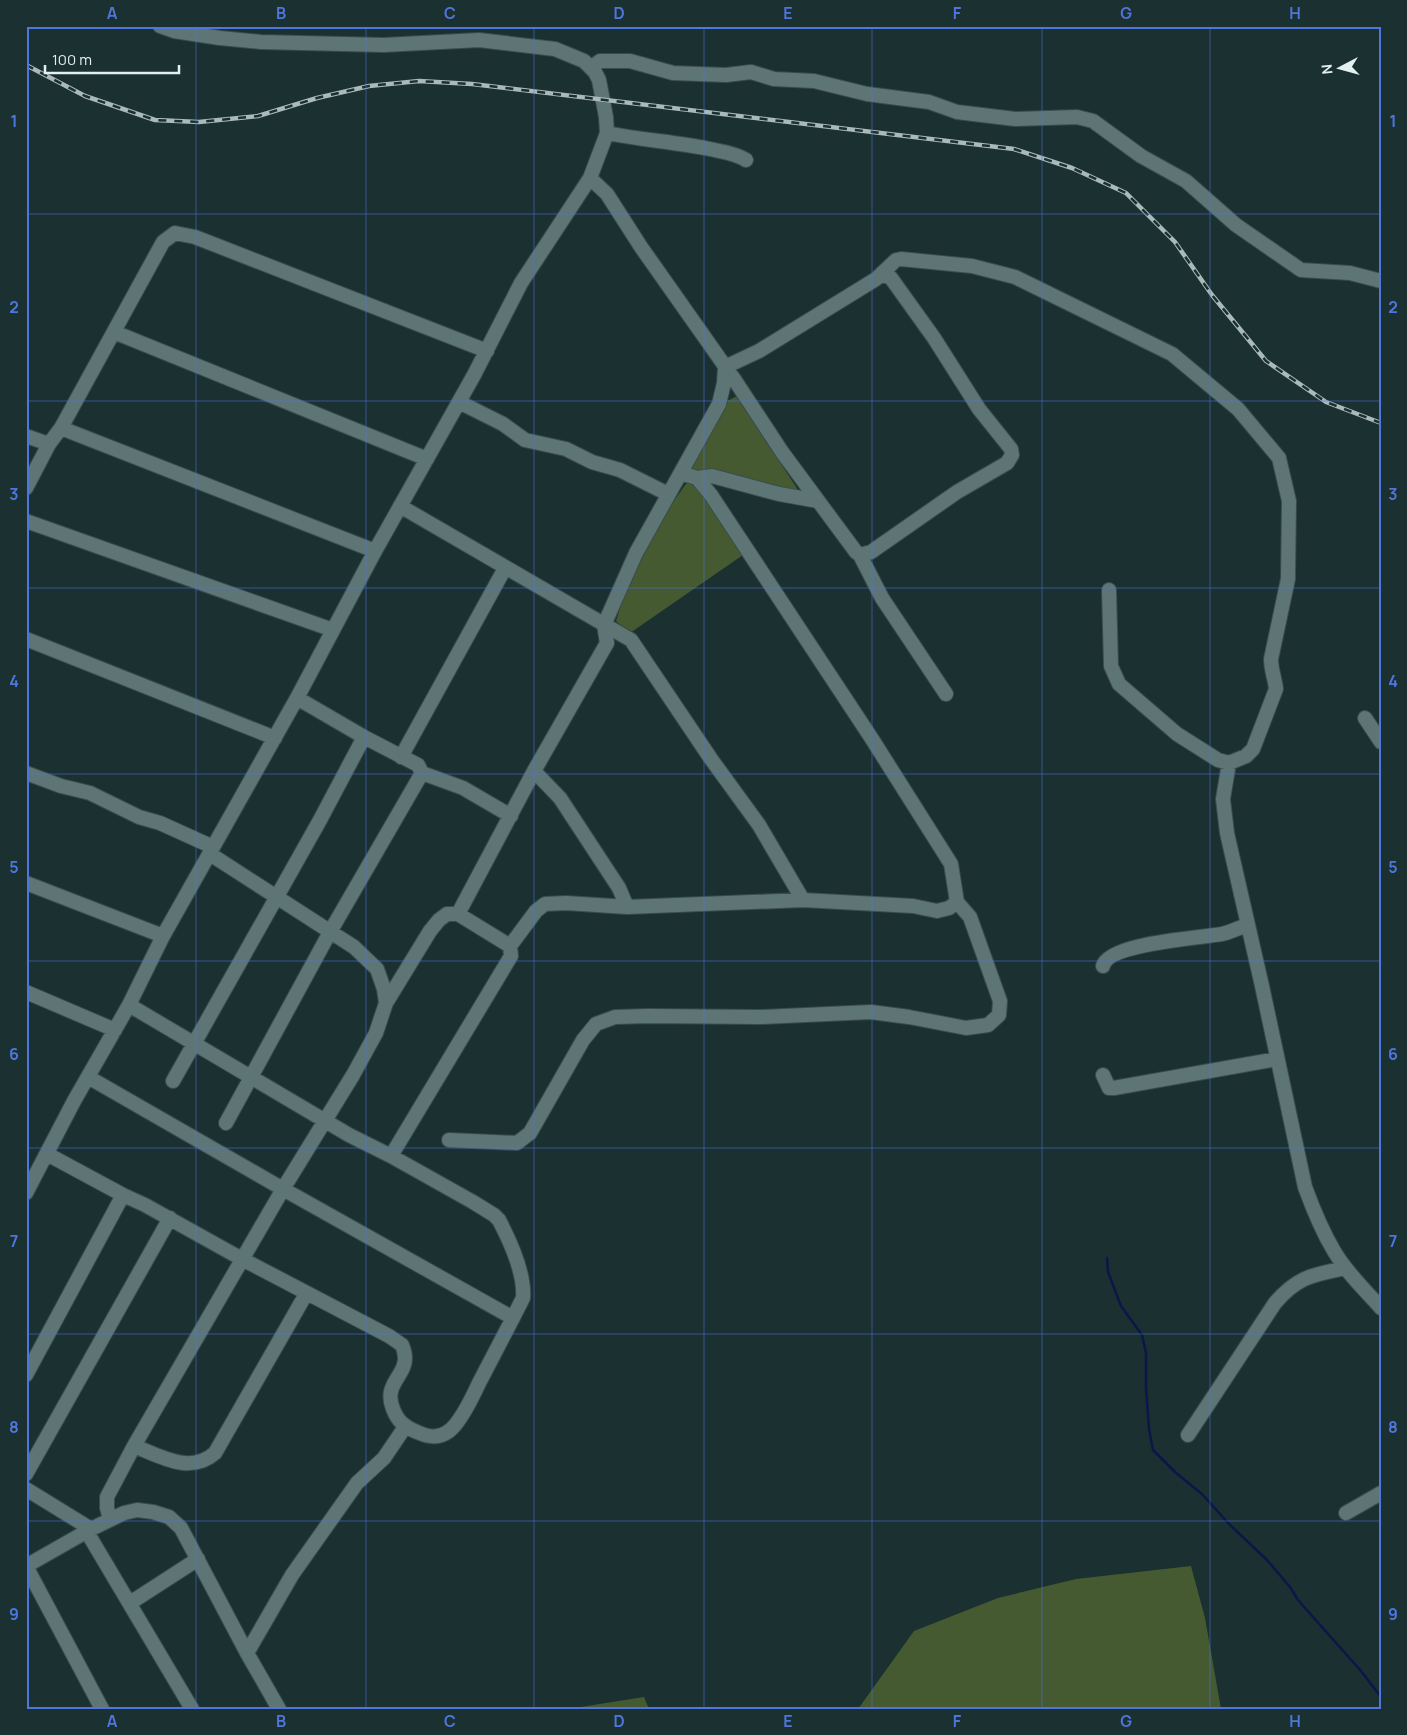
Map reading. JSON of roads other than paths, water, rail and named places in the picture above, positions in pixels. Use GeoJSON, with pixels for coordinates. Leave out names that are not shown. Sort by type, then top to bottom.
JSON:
{"type":"FeatureCollection","features":[{"type":"Feature","properties":{"kind":"street"},"geometry":{"type":"LineString","coordinates":[[26,1193],[88,1077],[129,1006],[163,936],[297,698],[375,550],[459,402],[521,283],[590,178],[607,133],[599,80],[592,67],[579,58],[555,49],[479,40],[384,45],[261,42],[174,31],[160,26]]}},
{"type":"Feature","properties":{"kind":"street"},"geometry":{"type":"LineString","coordinates":[[592,67],[600,61],[616,60],[630,61],[673,73],[726,75],[751,72],[774,78],[814,81],[867,94],[929,102],[957,112],[1015,119],[1077,117],[1093,121],[1141,156],[1186,181],[1236,225],[1302,270],[1350,273],[1381,281]]}},
{"type":"Feature","properties":{"kind":"street"},"geometry":{"type":"LineString","coordinates":[[607,133],[691,145],[735,154],[746,160]]}},
{"type":"Feature","properties":{"kind":"street"},"geometry":{"type":"LineString","coordinates":[[590,178],[607,194],[641,247],[782,452],[860,555],[882,598],[946,694]]}},
{"type":"Feature","properties":{"kind":"street"},"geometry":{"type":"LineString","coordinates":[[27,486],[163,242],[175,233],[195,236],[487,350]]}},
{"type":"Feature","properties":{"kind":"street"},"geometry":{"type":"LineString","coordinates":[[725,367],[759,351],[882,274],[896,260],[910,259],[972,266],[1015,277],[1172,354],[1238,409],[1279,458],[1289,501],[1288,579],[1271,659],[1276,689],[1253,749],[1246,756],[1229,763],[1218,760],[1177,734],[1119,684],[1111,666],[1109,590]]}},
{"type":"Feature","properties":{"kind":"street"},"geometry":{"type":"LineString","coordinates":[[860,555],[871,552],[957,492],[1007,463],[1012,455],[1011,450],[979,409],[934,338],[891,278],[882,274]]}},
{"type":"Feature","properties":{"kind":"street"},"geometry":{"type":"LineString","coordinates":[[114,332],[427,458]]}},
{"type":"Feature","properties":{"kind":"street"},"geometry":{"type":"LineString","coordinates":[[458,914],[534,771],[606,643],[604,625],[636,553],[719,404],[724,383],[725,367]]}},
{"type":"Feature","properties":{"kind":"street"},"geometry":{"type":"LineString","coordinates":[[459,402],[502,424],[525,440],[566,449],[592,462],[620,470],[668,494]]}},
{"type":"Feature","properties":{"kind":"street"},"geometry":{"type":"LineString","coordinates":[[61,428],[375,550]]}},
{"type":"Feature","properties":{"kind":"street"},"geometry":{"type":"LineString","coordinates":[[26,436],[49,444]]}},
{"type":"Feature","properties":{"kind":"street"},"geometry":{"type":"LineString","coordinates":[[681,473],[697,478],[712,476],[779,494],[818,500]]}},
{"type":"Feature","properties":{"kind":"street"},"geometry":{"type":"LineString","coordinates":[[449,1140],[517,1143],[530,1133],[583,1040],[596,1024],[615,1017],[760,1017],[871,1012],[966,1028],[988,1025],[999,1015],[1000,1001],[970,917],[957,902],[951,864],[872,739],[711,495],[697,478]]}},
{"type":"Feature","properties":{"kind":"street"},"geometry":{"type":"LineString","coordinates":[[400,506],[631,640],[759,825],[803,900]]}},
{"type":"Feature","properties":{"kind":"street"},"geometry":{"type":"LineString","coordinates":[[26,521],[333,630]]}},
{"type":"Feature","properties":{"kind":"street"},"geometry":{"type":"LineString","coordinates":[[401,757],[505,568]]}},
{"type":"Feature","properties":{"kind":"street"},"geometry":{"type":"LineString","coordinates":[[26,638],[275,738]]}},
{"type":"Feature","properties":{"kind":"street"},"geometry":{"type":"LineString","coordinates":[[297,698],[364,737],[418,765],[422,773],[463,788],[510,816]]}},
{"type":"Feature","properties":{"kind":"street"},"geometry":{"type":"LineString","coordinates":[[1365,718],[1381,742]]}},
{"type":"Feature","properties":{"kind":"street"},"geometry":{"type":"LineString","coordinates":[[173,1081],[364,737]]}},
{"type":"Feature","properties":{"kind":"street"},"geometry":{"type":"LineString","coordinates":[[1229,763],[1223,799],[1226,821],[1305,1187],[1334,1252],[1381,1308]]}},
{"type":"Feature","properties":{"kind":"street"},"geometry":{"type":"LineString","coordinates":[[534,771],[560,798],[619,888],[627,907]]}},
{"type":"Feature","properties":{"kind":"street"},"geometry":{"type":"LineString","coordinates":[[26,772],[61,786],[90,793],[139,817],[160,823],[211,851],[276,897],[354,947],[377,969],[384,988],[386,1003]]}},
{"type":"Feature","properties":{"kind":"street"},"geometry":{"type":"LineString","coordinates":[[226,1123],[330,932],[422,773]]}},
{"type":"Feature","properties":{"kind":"street"},"geometry":{"type":"LineString","coordinates":[[26,882],[163,936]]}},
{"type":"Feature","properties":{"kind":"street"},"geometry":{"type":"LineString","coordinates":[[392,1156],[511,956],[510,946],[536,911],[545,904],[566,903],[627,907],[803,900],[913,906],[937,911],[949,908],[957,902]]}},
{"type":"Feature","properties":{"kind":"street"},"geometry":{"type":"LineString","coordinates":[[110,1519],[107,1508],[108,1497],[134,1446],[283,1189],[353,1075],[376,1033],[386,1003],[430,931],[447,914],[458,914],[510,946]]}},
{"type":"Feature","properties":{"kind":"street"},"geometry":{"type":"LineString","coordinates":[[1103,966],[1104,962],[1111,955],[1122,950],[1184,938],[1223,934],[1247,925]]}},
{"type":"Feature","properties":{"kind":"street"},"geometry":{"type":"LineString","coordinates":[[26,992],[115,1030]]}},
{"type":"Feature","properties":{"kind":"street"},"geometry":{"type":"LineString","coordinates":[[47,1154],[123,1195],[146,1205],[306,1294],[389,1336],[402,1345],[406,1360],[392,1385],[390,1401],[398,1420],[405,1427],[426,1436],[435,1437],[442,1435],[451,1430],[467,1407],[523,1298],[522,1278],[499,1220],[494,1215],[392,1156],[349,1135],[129,1006]]}},
{"type":"Feature","properties":{"kind":"street"},"geometry":{"type":"LineString","coordinates":[[1103,1075],[1109,1088],[1114,1088],[1277,1059]]}},
{"type":"Feature","properties":{"kind":"street"},"geometry":{"type":"LineString","coordinates":[[88,1077],[513,1318]]}},
{"type":"Feature","properties":{"kind":"street"},"geometry":{"type":"LineString","coordinates":[[26,1375],[123,1195]]}},
{"type":"Feature","properties":{"kind":"street"},"geometry":{"type":"LineString","coordinates":[[26,1474],[170,1218]]}},
{"type":"Feature","properties":{"kind":"street"},"geometry":{"type":"LineString","coordinates":[[1188,1435],[1275,1303],[1284,1293],[1294,1284],[1305,1278],[1346,1268]]}},
{"type":"Feature","properties":{"kind":"street"},"geometry":{"type":"LineString","coordinates":[[134,1446],[172,1461],[195,1464],[206,1460],[215,1453],[306,1294]]}},
{"type":"Feature","properties":{"kind":"street"},"geometry":{"type":"LineString","coordinates":[[247,1653],[284,1586],[297,1567],[357,1483],[384,1458],[405,1427]]}},
{"type":"Feature","properties":{"kind":"street"},"geometry":{"type":"LineString","coordinates":[[26,1489],[89,1530],[192,1709]]}},
{"type":"Feature","properties":{"kind":"street"},"geometry":{"type":"LineString","coordinates":[[1346,1512],[1381,1493]]}},
{"type":"Feature","properties":{"kind":"street"},"geometry":{"type":"LineString","coordinates":[[102,1709],[26,1566],[110,1519],[137,1510],[170,1517],[181,1528],[247,1653],[280,1709]]}},
{"type":"Feature","properties":{"kind":"street"},"geometry":{"type":"LineString","coordinates":[[130,1603],[198,1559]]}},
{"type":"Feature","properties":{"kind":"waterway"},"geometry":{"type":"LineString","coordinates":[[1107,1258],[1108,1272],[1121,1306],[1142,1335],[1146,1353],[1149,1429],[1153,1450],[1175,1472],[1203,1495],[1228,1523],[1267,1560],[1290,1587],[1298,1600],[1361,1671],[1381,1697]]}},
{"type":"Feature","properties":{"kind":"railway"},"geometry":{"type":"LineString","coordinates":[[26,65],[85,96],[155,120],[199,122],[258,116],[317,98],[369,86],[419,81],[472,84],[1014,149],[1072,168],[1126,193],[1175,242],[1212,295],[1266,361],[1326,402],[1381,423]]}}]}
